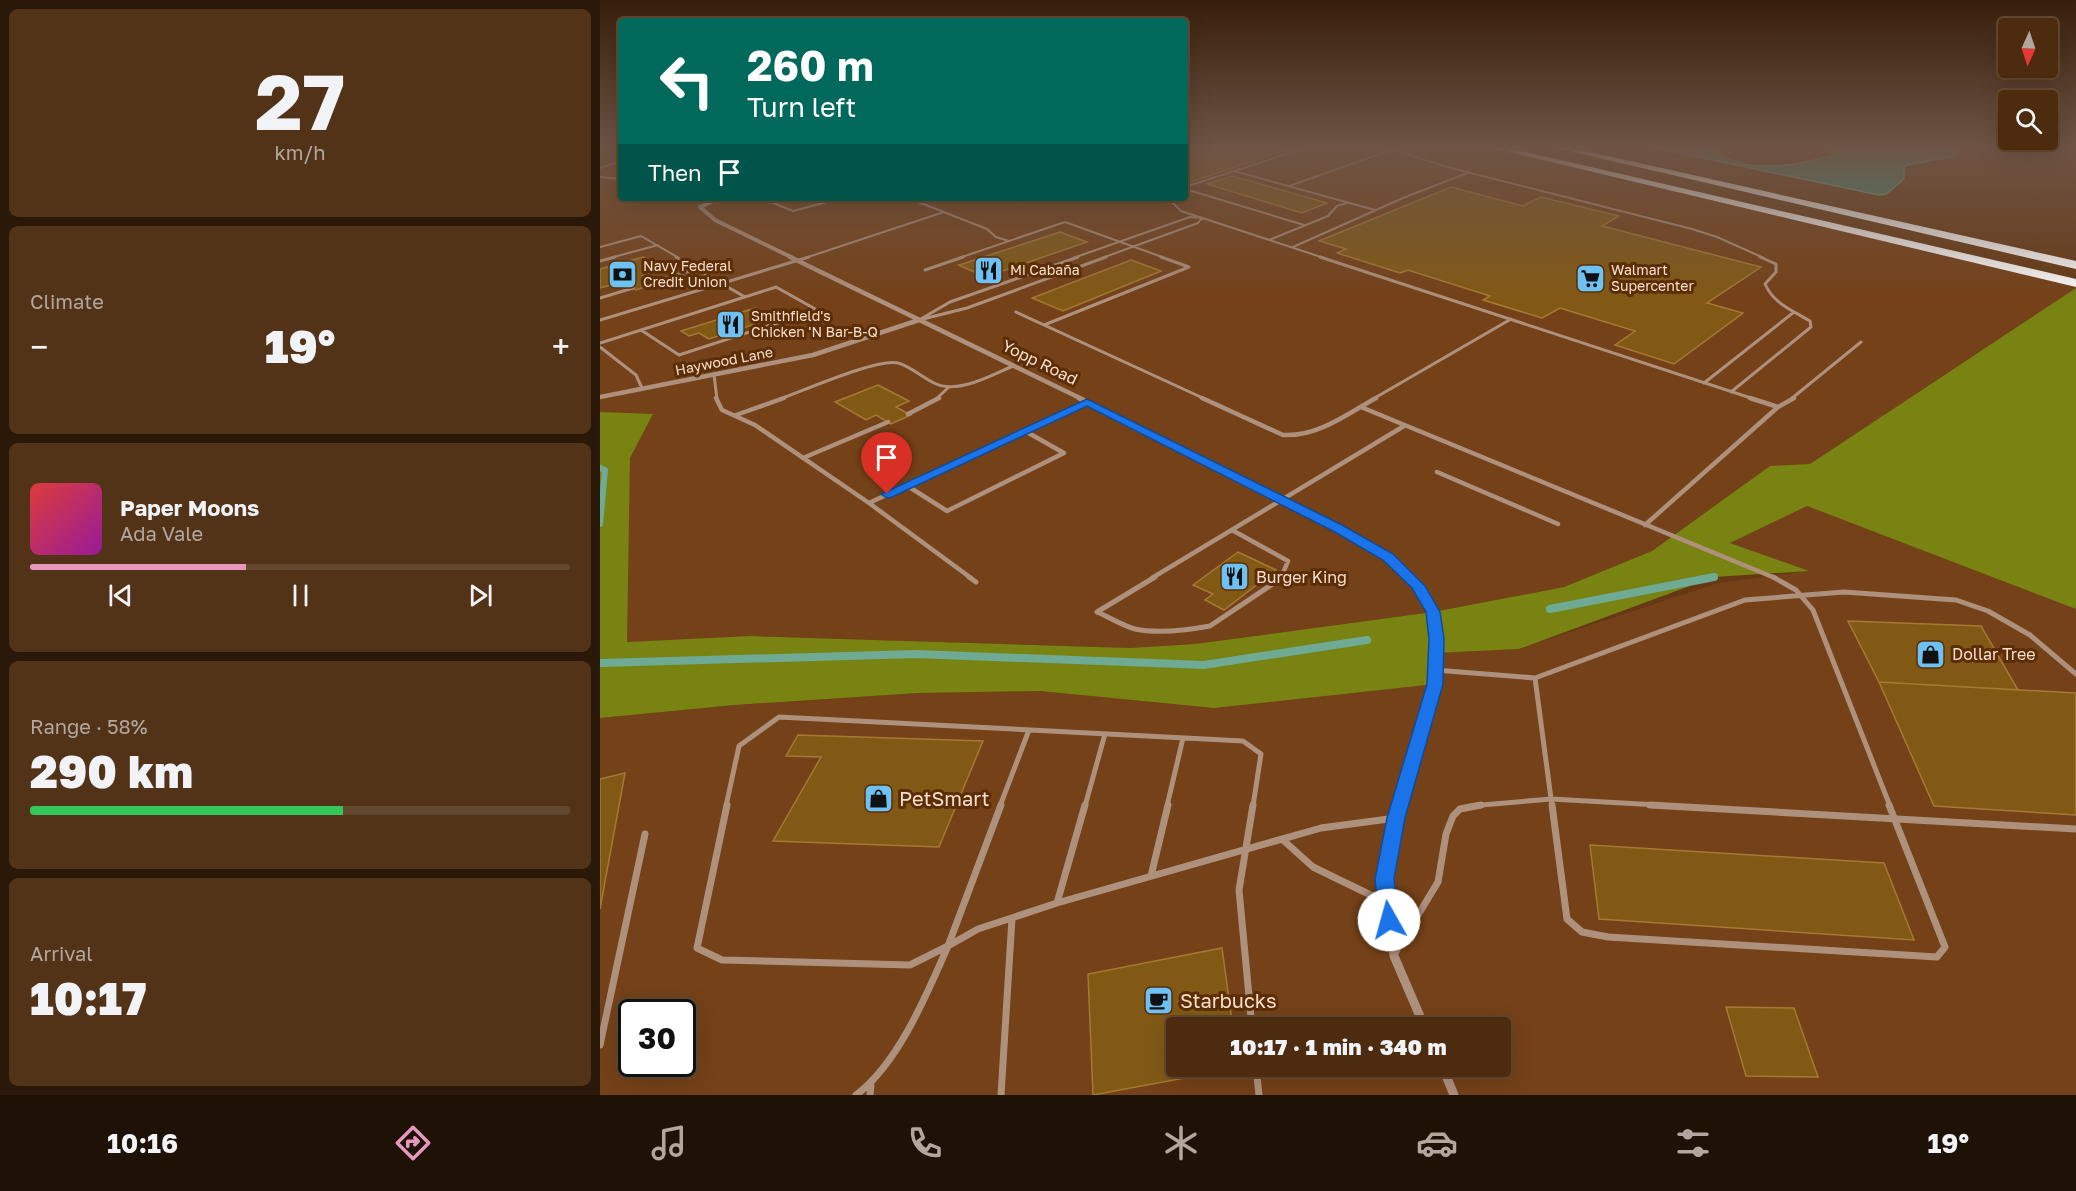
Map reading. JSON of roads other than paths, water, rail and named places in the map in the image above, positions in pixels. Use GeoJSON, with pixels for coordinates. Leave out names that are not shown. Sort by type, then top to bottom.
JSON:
{"type":"FeatureCollection","features":[{"type":"Feature","properties":{"kind":"highway"},"geometry":{"type":"LineString","coordinates":[[1712,198],[2076,283]]}},
{"type":"Feature","properties":{"kind":"highway"},"geometry":{"type":"LineString","coordinates":[[1782,198],[2076,265]]}},
{"type":"Feature","properties":{"kind":"street","name":"Yopp Road"},"geometry":{"type":"LineString","coordinates":[[713,201],[700,207],[715,220],[1282,500],[1388,557],[1418,586],[1433,612],[1437,639],[1435,684],[1396,818],[1385,879],[1394,956],[1420,1017]]}},
{"type":"Feature","properties":{"kind":"street","name":"Haywood Lane"},"geometry":{"type":"LineString","coordinates":[[600,397],[813,355],[919,320]]}},
{"type":"Feature","properties":{"kind":"street"},"geometry":{"type":"LineString","coordinates":[[1447,1077],[1454,1095]]}},
{"type":"Feature","properties":{"kind":"lane"},"geometry":{"type":"LineString","coordinates":[[1217,198],[1304,225]]}},
{"type":"Feature","properties":{"kind":"lane"},"geometry":{"type":"LineString","coordinates":[[1333,198],[1375,210]]}},
{"type":"Feature","properties":{"kind":"lane"},"geometry":{"type":"LineString","coordinates":[[1292,247],[1401,198]]}},
{"type":"Feature","properties":{"kind":"lane"},"geometry":{"type":"LineString","coordinates":[[1577,198],[1642,214],[1717,237],[1776,264],[1776,272],[1765,284],[1769,296],[1779,306],[1810,321],[1811,327],[1731,392]]}},
{"type":"Feature","properties":{"kind":"lane"},"geometry":{"type":"LineString","coordinates":[[768,201],[793,211],[831,201]]}},
{"type":"Feature","properties":{"kind":"lane"},"geometry":{"type":"LineString","coordinates":[[916,201],[987,229],[996,237],[1009,241]]}},
{"type":"Feature","properties":{"kind":"lane"},"geometry":{"type":"LineString","coordinates":[[1171,201],[1181,211],[1778,407]]}},
{"type":"Feature","properties":{"kind":"lane"},"geometry":{"type":"LineString","coordinates":[[1269,240],[1328,216],[1337,206],[1347,202]]}},
{"type":"Feature","properties":{"kind":"lane"},"geometry":{"type":"LineString","coordinates":[[600,320],[870,239],[903,224],[944,212]]}},
{"type":"Feature","properties":{"kind":"lane"},"geometry":{"type":"LineString","coordinates":[[919,320],[950,302],[1190,217],[1202,218]]}},
{"type":"Feature","properties":{"kind":"lane"},"geometry":{"type":"LineString","coordinates":[[919,320],[967,308],[1198,223],[1202,218]]}},
{"type":"Feature","properties":{"kind":"lane"},"geometry":{"type":"LineString","coordinates":[[925,270],[1065,222],[1189,267],[1044,325]]}},
{"type":"Feature","properties":{"kind":"lane"},"geometry":{"type":"LineString","coordinates":[[600,247],[641,236],[746,297]]}},
{"type":"Feature","properties":{"kind":"lane"},"geometry":{"type":"LineString","coordinates":[[600,261],[658,245]]}},
{"type":"Feature","properties":{"kind":"lane"},"geometry":{"type":"LineString","coordinates":[[654,282],[699,268]]}},
{"type":"Feature","properties":{"kind":"lane"},"geometry":{"type":"LineString","coordinates":[[600,345],[641,330],[777,287],[817,310],[679,355],[641,330]]}},
{"type":"Feature","properties":{"kind":"lane"},"geometry":{"type":"LineString","coordinates":[[600,298],[633,288]]}},
{"type":"Feature","properties":{"kind":"lane"},"geometry":{"type":"LineString","coordinates":[[1016,312],[1282,435],[1302,435],[1315,432],[1511,319]]}},
{"type":"Feature","properties":{"kind":"lane"},"geometry":{"type":"LineString","coordinates":[[1704,383],[1794,312]]}},
{"type":"Feature","properties":{"kind":"lane"},"geometry":{"type":"LineString","coordinates":[[1645,525],[1778,407],[1800,393],[1861,342]]}},
{"type":"Feature","properties":{"kind":"lane"},"geometry":{"type":"LineString","coordinates":[[600,345],[636,375],[642,388]]}},
{"type":"Feature","properties":{"kind":"lane"},"geometry":{"type":"LineString","coordinates":[[736,415],[880,363],[898,363],[937,385],[949,387],[972,383],[1013,366]]}},
{"type":"Feature","properties":{"kind":"lane"},"geometry":{"type":"LineString","coordinates":[[714,375],[717,403],[722,410],[755,425],[869,503],[976,582]]}},
{"type":"Feature","properties":{"kind":"lane"},"geometry":{"type":"LineString","coordinates":[[908,414],[940,397],[949,387]]}},
{"type":"Feature","properties":{"kind":"lane"},"geometry":{"type":"LineString","coordinates":[[869,503],[1087,402]]}},
{"type":"Feature","properties":{"kind":"lane"},"geometry":{"type":"LineString","coordinates":[[1361,407],[1771,576],[1789,585],[1800,594],[1813,610],[1946,947],[1937,957],[1608,937],[1582,932],[1567,919],[1534,678]]}},
{"type":"Feature","properties":{"kind":"lane"},"geometry":{"type":"LineString","coordinates":[[803,458],[888,422]]}},
{"type":"Feature","properties":{"kind":"lane"},"geometry":{"type":"LineString","coordinates":[[1232,530],[1282,556],[1288,561],[1286,571],[1282,578],[1210,626],[1158,632],[1135,629],[1097,612],[1232,530],[1404,426]]}},
{"type":"Feature","properties":{"kind":"lane"},"geometry":{"type":"LineString","coordinates":[[906,485],[947,511],[1064,453],[1025,431]]}},
{"type":"Feature","properties":{"kind":"lane"},"geometry":{"type":"LineString","coordinates":[[1437,472],[1557,524]]}},
{"type":"Feature","properties":{"kind":"lane"},"geometry":{"type":"LineString","coordinates":[[1435,670],[1534,678],[1718,608],[1745,600],[1800,594],[1855,593],[1956,600],[1988,611],[2030,635],[2076,674]]}},
{"type":"Feature","properties":{"kind":"lane"},"geometry":{"type":"LineString","coordinates":[[1251,1017],[1239,890],[1247,850],[1261,754],[1243,741],[779,717],[739,746],[698,948],[722,960],[910,965],[978,928],[1057,903],[1247,850],[1321,828],[1396,818]]}},
{"type":"Feature","properties":{"kind":"lane"},"geometry":{"type":"LineString","coordinates":[[856,1095],[872,1084],[916,1018],[948,946],[1029,730]]}},
{"type":"Feature","properties":{"kind":"lane"},"geometry":{"type":"LineString","coordinates":[[1057,903],[1105,734]]}},
{"type":"Feature","properties":{"kind":"lane"},"geometry":{"type":"LineString","coordinates":[[1151,876],[1183,738]]}},
{"type":"Feature","properties":{"kind":"lane"},"geometry":{"type":"LineString","coordinates":[[1394,956],[1438,881],[1445,835],[1454,816],[1462,808],[1489,803],[1551,799],[2076,829]]}},
{"type":"Feature","properties":{"kind":"lane"},"geometry":{"type":"LineString","coordinates":[[600,1044],[645,834]]}},
{"type":"Feature","properties":{"kind":"lane"},"geometry":{"type":"LineString","coordinates":[[1282,840],[1313,867],[1387,903]]}},
{"type":"Feature","properties":{"kind":"lane"},"geometry":{"type":"LineString","coordinates":[[1001,1095],[1012,918]]}},
{"type":"Feature","properties":{"kind":"lane"},"geometry":{"type":"LineString","coordinates":[[1257,1077],[1258,1095]]}},
{"type":"Feature","properties":{"kind":"lane"},"geometry":{"type":"LineString","coordinates":[[870,1095],[872,1084]]}},
{"type":"Feature","properties":{"kind":"waterway"},"geometry":{"type":"LineString","coordinates":[[600,468],[605,470],[600,524]]}},
{"type":"Feature","properties":{"kind":"waterway"},"geometry":{"type":"LineString","coordinates":[[1550,609],[1714,577],[1707,578]]}},
{"type":"Feature","properties":{"kind":"waterway"},"geometry":{"type":"LineString","coordinates":[[600,663],[916,654],[1204,665],[1367,640]]}},
{"type":"Feature","properties":{"kind":"place","name":"Mi Cabaña"},"geometry":{"type":"Point","coordinates":[989,270]}},
{"type":"Feature","properties":{"kind":"place","name":"Navy Federal Credit Union"},"geometry":{"type":"Point","coordinates":[622,274]}},
{"type":"Feature","properties":{"kind":"place","name":"Walmart Supercenter"},"geometry":{"type":"Point","coordinates":[1590,278]}},
{"type":"Feature","properties":{"kind":"place","name":"Smithfield's Chicken 'N Bar-B-Q"},"geometry":{"type":"Point","coordinates":[730,324]}},
{"type":"Feature","properties":{"kind":"place","name":"Burger King"},"geometry":{"type":"Point","coordinates":[1235,577]}},
{"type":"Feature","properties":{"kind":"place","name":"Dollar Tree"},"geometry":{"type":"Point","coordinates":[1931,654]}},
{"type":"Feature","properties":{"kind":"place","name":"PetSmart"},"geometry":{"type":"Point","coordinates":[878,799]}},
{"type":"Feature","properties":{"kind":"place","name":"Starbucks"},"geometry":{"type":"Point","coordinates":[1159,1001]}}]}
